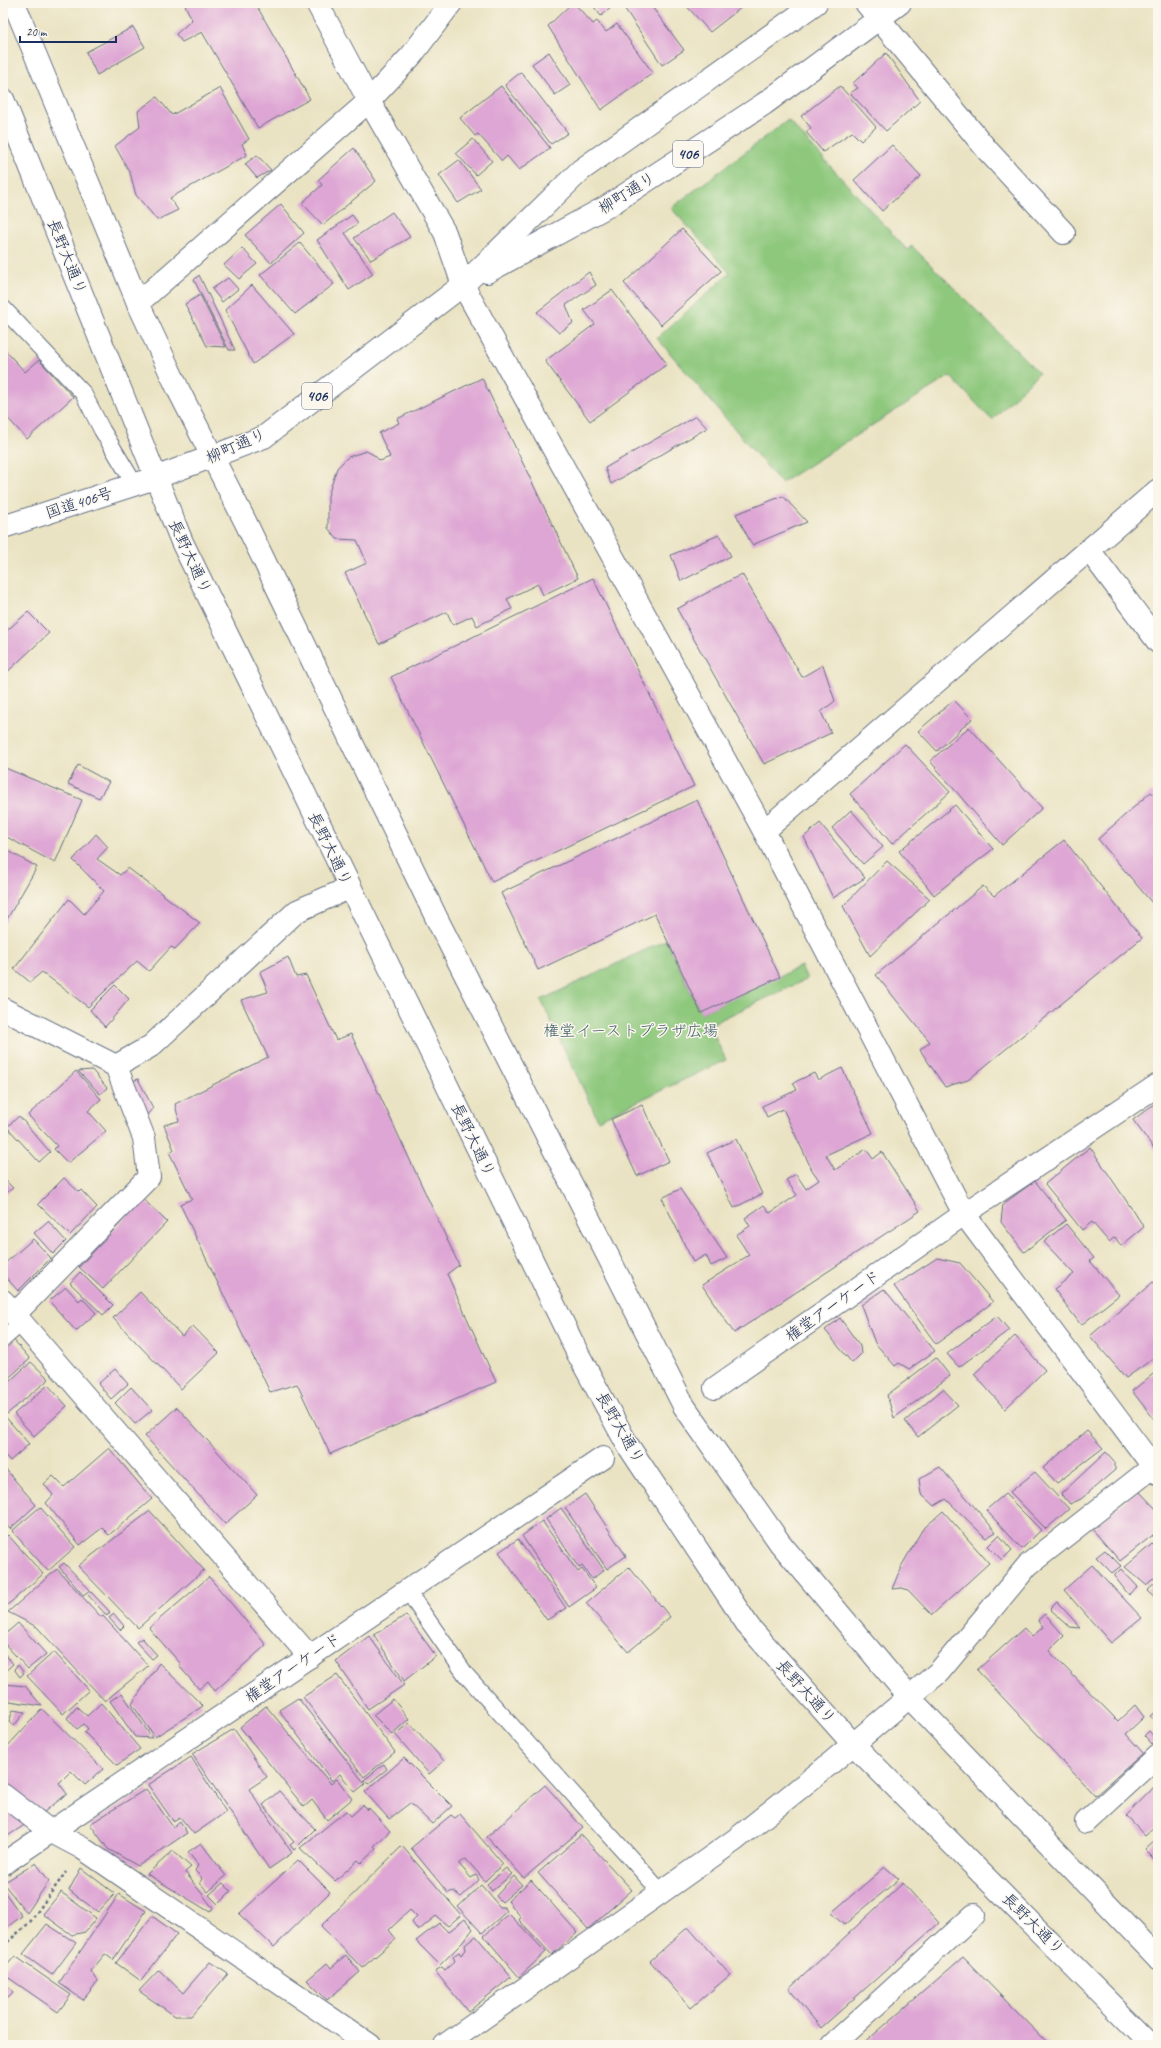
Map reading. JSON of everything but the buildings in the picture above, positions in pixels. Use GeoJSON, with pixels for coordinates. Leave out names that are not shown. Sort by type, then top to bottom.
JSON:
{"type":"FeatureCollection","features":[{"type":"Feature","properties":{"kind":"main road"},"geometry":{"type":"LineString","coordinates":[[14,3],[138,303],[179,391],[213,457],[437,919],[684,1406],[780,1543],[909,1697],[1158,1958]]}},
{"type":"Feature","properties":{"kind":"main road"},"geometry":{"type":"LineString","coordinates":[[317,3],[369,101],[445,234],[463,284],[764,831],[964,1214],[1156,1470],[1028,1565],[939,1672],[735,1840],[445,2045]]}},
{"type":"Feature","properties":{"kind":"main road"},"geometry":{"type":"LineString","coordinates":[[138,303],[369,101],[411,56],[450,3]]}},
{"type":"Feature","properties":{"kind":"main road","name":"柳町通り"},"geometry":{"type":"LineString","coordinates":[[145,482],[264,437],[463,284],[581,170],[816,3]]}},
{"type":"Feature","properties":{"kind":"main road","name":"柳町通り"},"geometry":{"type":"LineString","coordinates":[[463,284],[608,206],[764,104],[872,11],[900,3]]}},
{"type":"Feature","properties":{"kind":"main road"},"geometry":{"type":"LineString","coordinates":[[872,11],[988,151],[1064,233]]}},
{"type":"Feature","properties":{"kind":"main road","name":"長野大通り"},"geometry":{"type":"LineString","coordinates":[[3,99],[145,482],[182,542],[349,888],[574,1347],[627,1444],[749,1627],[853,1744],[1152,2045]]}},
{"type":"Feature","properties":{"kind":"main road","name":"国道406号"},"geometry":{"type":"LineString","coordinates":[[3,527],[145,482]]}},
{"type":"Feature","properties":{"kind":"main road"},"geometry":{"type":"LineString","coordinates":[[764,831],[1158,490]]}},
{"type":"Feature","properties":{"kind":"main road"},"geometry":{"type":"LineString","coordinates":[[1089,550],[1158,642]]}},
{"type":"Feature","properties":{"kind":"main road"},"geometry":{"type":"LineString","coordinates":[[116,1066],[151,1046],[297,912],[349,888]]}},
{"type":"Feature","properties":{"kind":"main road"},"geometry":{"type":"LineString","coordinates":[[3,1009],[116,1066],[144,1138],[149,1177],[13,1313],[310,1657]]}},
{"type":"Feature","properties":{"kind":"main road","name":"権堂アーケード"},"geometry":{"type":"LineString","coordinates":[[722,1382],[936,1235],[964,1214],[1158,1085]]}},
{"type":"Feature","properties":{"kind":"main road","name":"権堂アーケード"},"geometry":{"type":"LineString","coordinates":[[3,1864],[310,1657],[411,1597],[603,1458]]}},
{"type":"Feature","properties":{"kind":"main road"},"geometry":{"type":"LineString","coordinates":[[1086,1822],[1158,1756]]}},
{"type":"Feature","properties":{"kind":"main road"},"geometry":{"type":"LineString","coordinates":[[3,1795],[50,1831],[82,1848],[370,2045]]}},
{"type":"Feature","properties":{"kind":"main road"},"geometry":{"type":"LineString","coordinates":[[832,2045],[974,1915]]}},
{"type":"Feature","properties":{"kind":"lane"},"geometry":{"type":"LineString","coordinates":[[3,308],[83,392],[102,430],[145,482]]}},
{"type":"Feature","properties":{"kind":"lane"},"geometry":{"type":"LineString","coordinates":[[3,1339],[13,1313]]}},
{"type":"Feature","properties":{"kind":"lane"},"geometry":{"type":"LineString","coordinates":[[411,1597],[466,1675],[661,1892]]}},
{"type":"Feature","properties":{"kind":"path"},"geometry":{"type":"LineString","coordinates":[[3,1946],[30,1922],[82,1848]]}},
{"type":"Feature","properties":{"kind":"green space"},"geometry":{"type":"Polygon","coordinates":[[[788,120],[907,250],[912,246],[1039,373],[992,420],[950,376],[781,483],[657,338],[730,273],[671,208],[788,120]]]}},
{"type":"Feature","properties":{"kind":"green space","name":"権堂イーストプラザ広場"},"geometry":{"type":"Polygon","coordinates":[[[666,940],[701,1013],[801,966],[807,979],[709,1025],[726,1060],[598,1120],[541,1000],[666,940]]]}}]}
